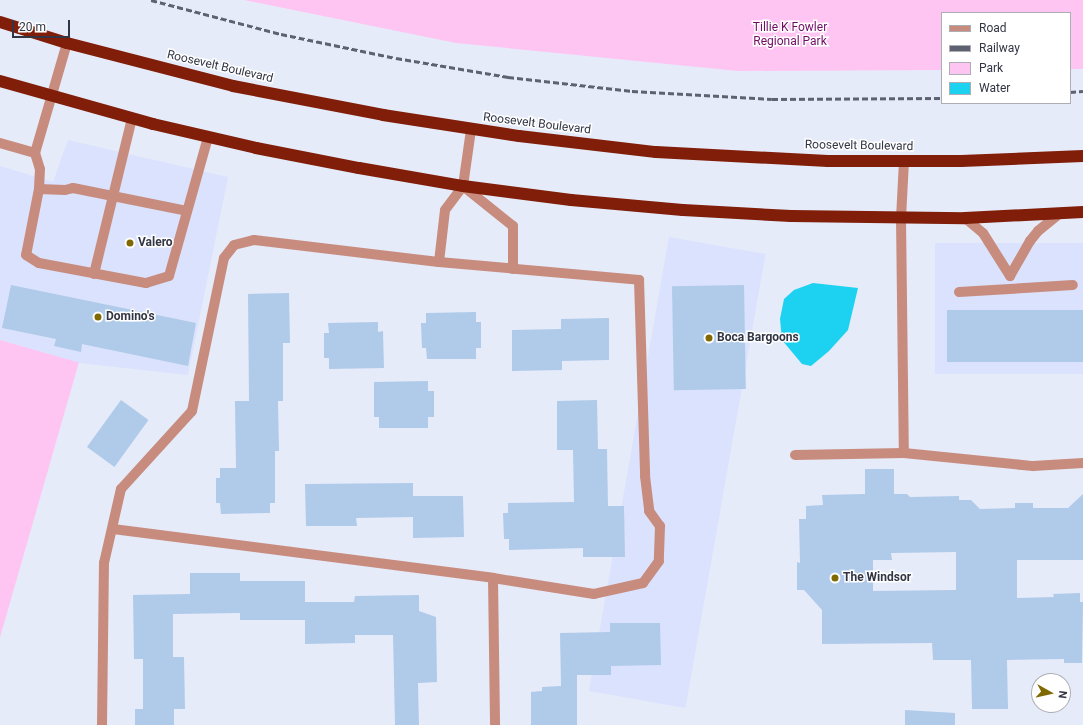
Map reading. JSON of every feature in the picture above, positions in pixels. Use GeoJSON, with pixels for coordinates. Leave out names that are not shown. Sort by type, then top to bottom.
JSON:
{"type":"FeatureCollection","features":[{"type":"Feature","properties":{"kind":"highway","name":"Roosevelt Boulevard"},"geometry":{"type":"LineString","coordinates":[[0,22],[67,43],[233,86],[316,104],[471,130],[656,152],[828,161],[997,161],[1083,156]]}},
{"type":"Feature","properties":{"kind":"highway"},"geometry":{"type":"LineString","coordinates":[[0,81],[50,96],[208,137],[360,168],[463,186],[571,200],[683,210],[792,216],[965,218],[1083,212]]}},
{"type":"Feature","properties":{"kind":"street"},"geometry":{"type":"LineString","coordinates":[[67,43],[50,96],[35,152],[40,169],[39,189],[26,255],[38,263],[146,283],[168,276],[208,137]]}},
{"type":"Feature","properties":{"kind":"street"},"geometry":{"type":"LineString","coordinates":[[94,274],[132,118]]}},
{"type":"Feature","properties":{"kind":"street"},"geometry":{"type":"LineString","coordinates":[[439,262],[445,210],[463,186],[471,130]]}},
{"type":"Feature","properties":{"kind":"street"},"geometry":{"type":"LineString","coordinates":[[0,143],[35,152]]}},
{"type":"Feature","properties":{"kind":"street"},"geometry":{"type":"LineString","coordinates":[[904,161],[901,218],[904,453]]}},
{"type":"Feature","properties":{"kind":"street"},"geometry":{"type":"LineString","coordinates":[[463,186],[513,226],[513,269]]}},
{"type":"Feature","properties":{"kind":"street"},"geometry":{"type":"LineString","coordinates":[[39,189],[65,190],[73,188],[187,211]]}},
{"type":"Feature","properties":{"kind":"street"},"geometry":{"type":"LineString","coordinates":[[1010,276],[1030,241],[1038,231],[1059,214]]}},
{"type":"Feature","properties":{"kind":"street"},"geometry":{"type":"LineString","coordinates":[[965,218],[983,233],[1010,276],[1011,289]]}},
{"type":"Feature","properties":{"kind":"street"},"geometry":{"type":"LineString","coordinates":[[102,725],[104,563],[121,489],[192,411],[224,258],[234,245],[254,240],[439,262],[639,280],[645,476],[649,511],[660,526],[659,561],[643,583],[594,594],[493,578],[113,529]]}},
{"type":"Feature","properties":{"kind":"street"},"geometry":{"type":"LineString","coordinates":[[959,292],[1073,285]]}},
{"type":"Feature","properties":{"kind":"street"},"geometry":{"type":"LineString","coordinates":[[795,455],[904,453],[1033,466],[1083,463]]}},
{"type":"Feature","properties":{"kind":"street"},"geometry":{"type":"LineString","coordinates":[[493,578],[495,725]]}},
{"type":"Feature","properties":{"kind":"shaded area"},"geometry":{"type":"Polygon","coordinates":[[[68,140],[228,177],[188,375],[79,363],[0,340],[0,166],[53,182],[68,140]]]}},
{"type":"Feature","properties":{"kind":"shaded area"},"geometry":{"type":"Polygon","coordinates":[[[669,237],[766,254],[685,708],[589,691],[669,237]]]}},
{"type":"Feature","properties":{"kind":"shaded area"},"geometry":{"type":"Polygon","coordinates":[[[935,243],[1083,243],[1083,374],[935,374],[935,243]]]}},
{"type":"Feature","properties":{"kind":"green space","name":"Tillie K Fowler Regional Park"},"geometry":{"type":"Polygon","coordinates":[[[244,0],[1083,0],[1083,69],[1071,69],[1071,12],[941,12],[941,70],[738,71],[456,43],[244,0]]]}},
{"type":"Feature","properties":{"kind":"green space"},"geometry":{"type":"Polygon","coordinates":[[[0,340],[79,363],[0,637],[0,340]]]}},
{"type":"Feature","properties":{"kind":"water"},"geometry":{"type":"Polygon","coordinates":[[[813,283],[858,288],[848,330],[829,351],[811,366],[802,364],[782,340],[780,319],[784,299],[794,290],[813,283]]]}},
{"type":"Feature","properties":{"kind":"building"},"geometry":{"type":"Polygon","coordinates":[[[11,285],[196,323],[188,366],[82,344],[81,352],[54,346],[56,339],[2,328],[11,285]]]}},
{"type":"Feature","properties":{"kind":"building","name":"Boca Bargoons"},"geometry":{"type":"Polygon","coordinates":[[[744,285],[746,389],[674,390],[672,286],[744,285]]]}},
{"type":"Feature","properties":{"kind":"building"},"geometry":{"type":"Polygon","coordinates":[[[289,293],[290,343],[283,343],[283,401],[278,401],[279,451],[275,451],[275,503],[270,503],[270,513],[221,514],[220,503],[216,503],[216,478],[220,478],[220,468],[236,468],[235,401],[249,401],[248,294],[289,293]]]}},
{"type":"Feature","properties":{"kind":"building"},"geometry":{"type":"Polygon","coordinates":[[[947,310],[1083,310],[1083,362],[947,362],[947,310]]]}},
{"type":"Feature","properties":{"kind":"building"},"geometry":{"type":"Polygon","coordinates":[[[476,312],[476,322],[481,322],[481,348],[476,348],[476,359],[427,359],[426,348],[422,348],[421,323],[426,323],[426,313],[476,312]]]}},
{"type":"Feature","properties":{"kind":"building"},"geometry":{"type":"Polygon","coordinates":[[[609,318],[609,360],[562,361],[562,370],[512,371],[512,330],[561,329],[561,319],[609,318]]]}},
{"type":"Feature","properties":{"kind":"building"},"geometry":{"type":"Polygon","coordinates":[[[378,322],[378,332],[383,331],[384,368],[329,369],[329,358],[324,358],[324,333],[329,333],[328,323],[378,322]]]}},
{"type":"Feature","properties":{"kind":"building"},"geometry":{"type":"Polygon","coordinates":[[[428,381],[428,391],[434,391],[434,417],[428,417],[428,428],[379,428],[379,417],[374,417],[374,382],[428,381]]]}},
{"type":"Feature","properties":{"kind":"building"},"geometry":{"type":"Polygon","coordinates":[[[121,400],[149,420],[114,467],[87,447],[121,400]]]}},
{"type":"Feature","properties":{"kind":"building"},"geometry":{"type":"Polygon","coordinates":[[[597,400],[598,449],[607,449],[608,506],[624,506],[625,557],[583,557],[583,548],[509,550],[509,539],[504,539],[503,513],[508,513],[508,503],[574,502],[573,450],[557,450],[557,401],[597,400]]]}},
{"type":"Feature","properties":{"kind":"building","name":"The Windsor"},"geometry":{"type":"Polygon","coordinates":[[[865,469],[894,469],[894,494],[907,494],[910,497],[959,496],[959,500],[971,500],[980,509],[1015,508],[1015,503],[1033,503],[1033,508],[1068,508],[1083,494],[1083,560],[1017,560],[1017,598],[1054,597],[1053,594],[1080,593],[1080,602],[1083,602],[1082,663],[1064,663],[1064,659],[1007,660],[1008,709],[972,709],[971,660],[933,660],[932,643],[822,644],[822,610],[804,590],[797,590],[797,562],[800,563],[799,519],[806,519],[806,506],[823,505],[822,495],[865,494],[865,469]],[[956,552],[891,553],[892,560],[873,560],[873,591],[956,590],[956,552]]]}},
{"type":"Feature","properties":{"kind":"building"},"geometry":{"type":"Polygon","coordinates":[[[413,483],[413,496],[463,496],[464,537],[413,538],[413,517],[356,518],[357,526],[306,526],[305,484],[413,483]]]}},
{"type":"Feature","properties":{"kind":"building"},"geometry":{"type":"Polygon","coordinates":[[[190,573],[240,573],[240,581],[305,581],[305,602],[354,602],[355,596],[419,595],[419,611],[436,617],[437,682],[418,683],[419,725],[395,725],[393,635],[355,635],[355,643],[305,644],[305,620],[240,620],[240,613],[173,614],[173,657],[184,657],[185,709],[174,709],[174,725],[135,725],[135,709],[143,709],[143,659],[134,659],[133,595],[190,594],[190,573]]]}},
{"type":"Feature","properties":{"kind":"building"},"geometry":{"type":"Polygon","coordinates":[[[610,623],[660,623],[661,665],[611,666],[611,675],[577,675],[577,725],[531,725],[531,692],[542,691],[542,687],[561,686],[560,633],[610,632],[610,623]]]}},
{"type":"Feature","properties":{"kind":"building"},"geometry":{"type":"Polygon","coordinates":[[[905,710],[955,713],[955,725],[905,725],[905,710]]]}},
{"type":"Feature","properties":{"kind":"railway"},"geometry":{"type":"LineString","coordinates":[[151,0],[281,34],[396,58],[508,77],[632,91],[772,99],[941,98]]}},
{"type":"Feature","properties":{"kind":"railway"},"geometry":{"type":"LineString","coordinates":[[1071,92],[1083,91]]}},
{"type":"Feature","properties":{"kind":"place","name":"Valero"},"geometry":{"type":"Point","coordinates":[130,243]}},
{"type":"Feature","properties":{"kind":"place","name":"Domino's"},"geometry":{"type":"Point","coordinates":[98,317]}},
{"type":"Feature","properties":{"kind":"place","name":"Boca Bargoons"},"geometry":{"type":"Point","coordinates":[709,338]}},
{"type":"Feature","properties":{"kind":"place","name":"The Windsor"},"geometry":{"type":"Point","coordinates":[835,578]}}]}
